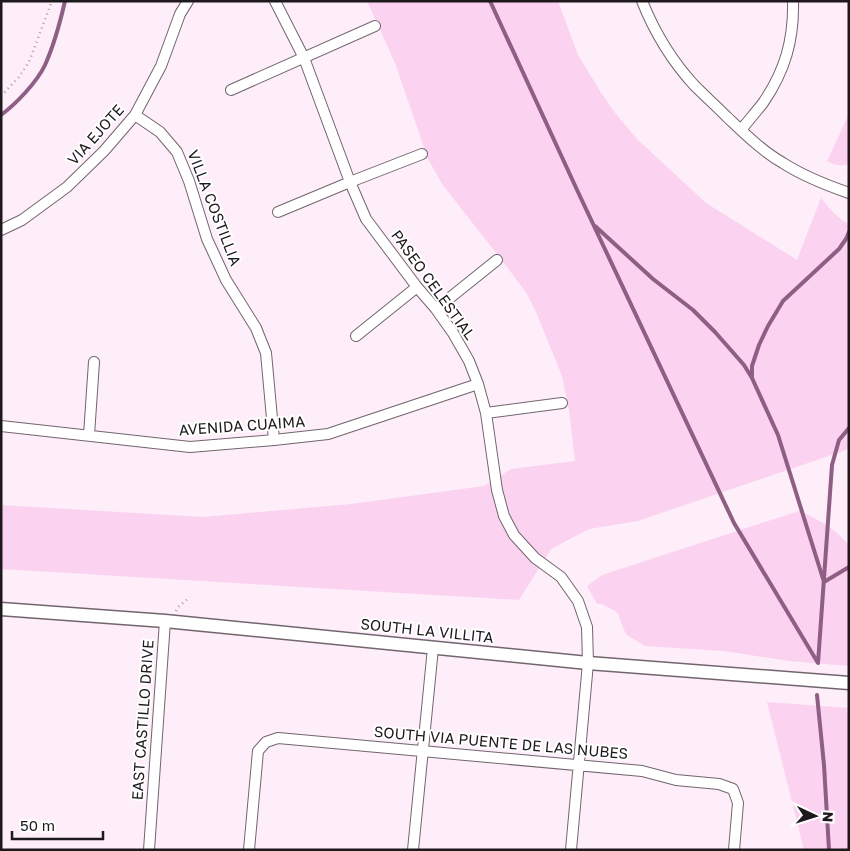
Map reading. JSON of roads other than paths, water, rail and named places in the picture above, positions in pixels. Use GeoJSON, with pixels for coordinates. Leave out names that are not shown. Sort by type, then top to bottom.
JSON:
{"type":"FeatureCollection","features":[{"type":"Feature","properties":{"kind":"street","name":"VIA EJOTE"},"geometry":{"type":"LineString","coordinates":[[1,230],[22,220],[67,187],[104,151],[135,115],[161,66],[180,14],[188,1]]}},
{"type":"Feature","properties":{"kind":"street","name":"PASEO CELESTIAL"},"geometry":{"type":"LineString","coordinates":[[275,1],[304,58],[350,182],[366,219],[436,309],[465,354],[478,384],[486,413],[497,490],[504,516],[514,535],[535,558],[561,577],[578,601],[587,627],[588,663],[571,850]]}},
{"type":"Feature","properties":{"kind":"street"},"geometry":{"type":"LineString","coordinates":[[642,1],[646,13],[676,63],[740,130],[782,163],[806,176],[849,193]]}},
{"type":"Feature","properties":{"kind":"street"},"geometry":{"type":"LineString","coordinates":[[740,130],[763,103],[779,76],[791,38],[793,1]]}},
{"type":"Feature","properties":{"kind":"street"},"geometry":{"type":"LineString","coordinates":[[231,90],[375,26]]}},
{"type":"Feature","properties":{"kind":"street","name":"VILLA COSTILLIA"},"geometry":{"type":"LineString","coordinates":[[135,115],[160,132],[177,152],[189,181],[207,239],[226,280],[256,328],[266,353],[274,440]]}},
{"type":"Feature","properties":{"kind":"street"},"geometry":{"type":"LineString","coordinates":[[278,212],[422,154]]}},
{"type":"Feature","properties":{"kind":"street"},"geometry":{"type":"LineString","coordinates":[[436,309],[496,260]]}},
{"type":"Feature","properties":{"kind":"street"},"geometry":{"type":"LineString","coordinates":[[356,336],[417,287]]}},
{"type":"Feature","properties":{"kind":"street"},"geometry":{"type":"LineString","coordinates":[[89,435],[94,362]]}},
{"type":"Feature","properties":{"kind":"street","name":"AVENIDA CUAIMA"},"geometry":{"type":"LineString","coordinates":[[1,426],[190,447],[274,440],[328,434],[478,384]]}},
{"type":"Feature","properties":{"kind":"street"},"geometry":{"type":"LineString","coordinates":[[486,413],[562,403]]}},
{"type":"Feature","properties":{"kind":"street","name":"SOUTH LA VILLITA"},"geometry":{"type":"LineString","coordinates":[[1,609],[171,622],[588,663],[849,683]]}},
{"type":"Feature","properties":{"kind":"street","name":"EAST CASTILLO DRIVE"},"geometry":{"type":"LineString","coordinates":[[149,850],[171,622]]}},
{"type":"Feature","properties":{"kind":"street"},"geometry":{"type":"LineString","coordinates":[[413,850],[433,648]]}},
{"type":"Feature","properties":{"kind":"street","name":"SOUTH VIA PUENTE DE LAS NUBES"},"geometry":{"type":"LineString","coordinates":[[249,850],[258,751],[266,742],[278,738],[642,771],[676,780],[719,784],[733,789],[738,804],[734,850]]}},
{"type":"Feature","properties":{"kind":"waterway"},"geometry":{"type":"LineString","coordinates":[[1,115],[26,92],[41,72],[54,42],[65,1]]}},
{"type":"Feature","properties":{"kind":"waterway"},"geometry":{"type":"LineString","coordinates":[[490,1],[734,523],[818,663]]}},
{"type":"Feature","properties":{"kind":"waterway"},"geometry":{"type":"LineString","coordinates":[[595,226],[653,279],[693,310],[744,365],[752,378],[778,435],[824,582],[849,567]]}},
{"type":"Feature","properties":{"kind":"waterway"},"geometry":{"type":"LineString","coordinates":[[752,377],[752,366],[759,345],[783,301],[839,249],[849,232]]}},
{"type":"Feature","properties":{"kind":"waterway"},"geometry":{"type":"LineString","coordinates":[[818,663],[832,465],[839,440],[849,428]]}},
{"type":"Feature","properties":{"kind":"waterway"},"geometry":{"type":"LineString","coordinates":[[817,695],[824,765],[829,850]]}}]}
